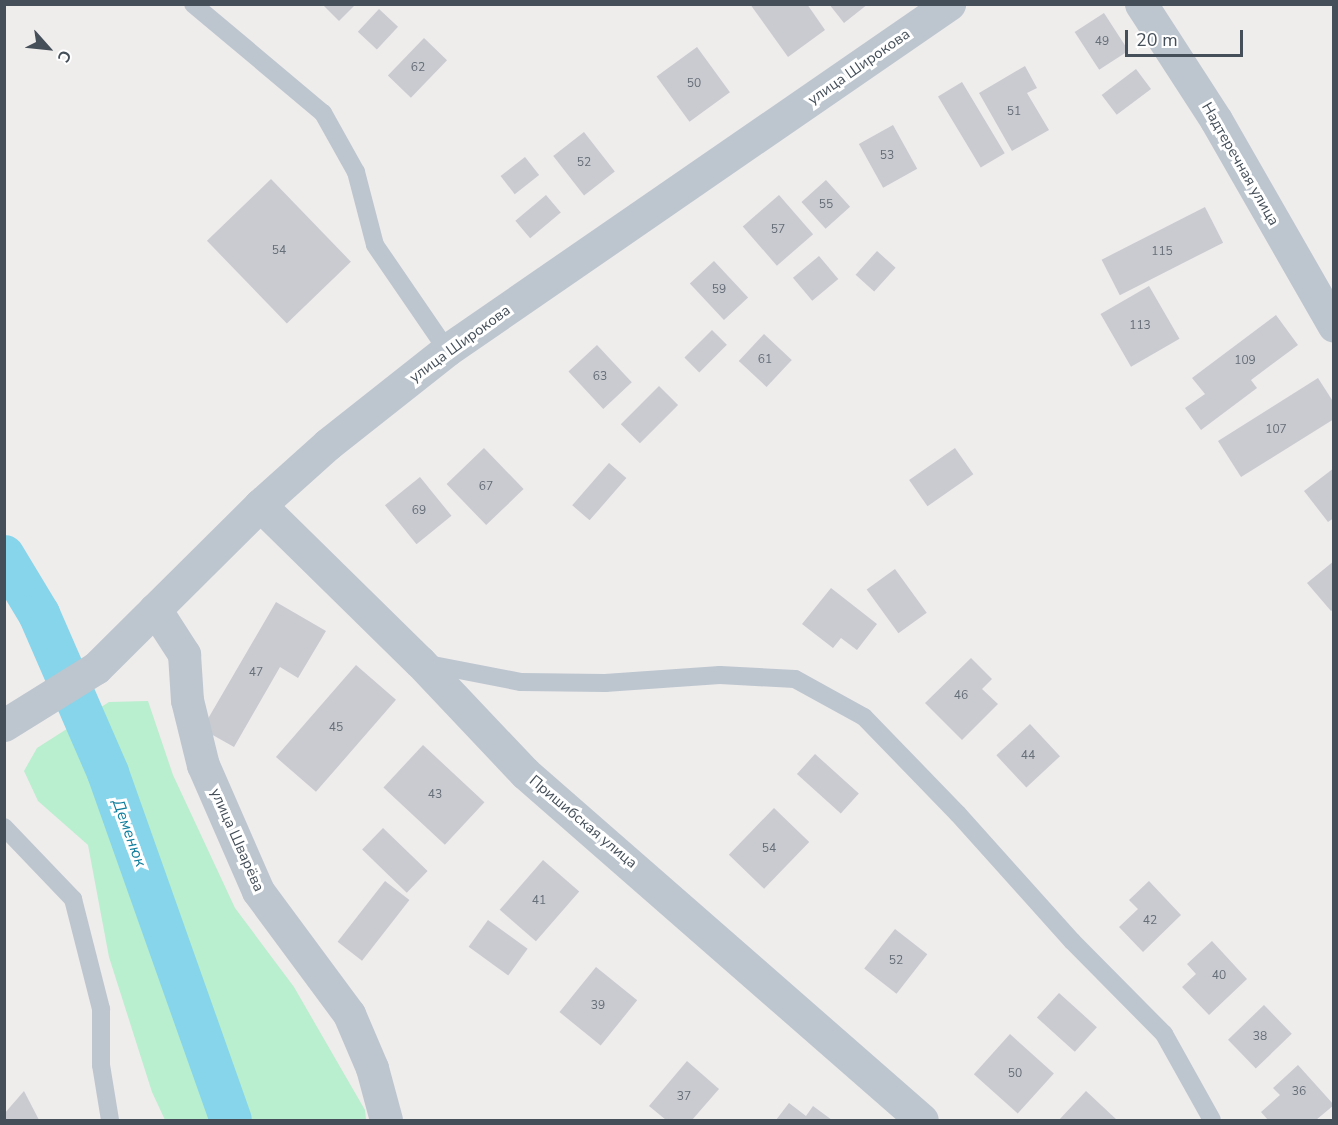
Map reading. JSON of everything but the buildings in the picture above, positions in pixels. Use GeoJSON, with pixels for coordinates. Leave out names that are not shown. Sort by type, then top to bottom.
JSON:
{"type":"FeatureCollection","features":[{"type":"Feature","properties":{"kind":"street","name":"улица Широкова"},"geometry":{"type":"LineString","coordinates":[[10,717],[96,668],[260,505],[328,444],[447,350],[949,4]]}},
{"type":"Feature","properties":{"kind":"street","name":"Надтеречная улица"},"geometry":{"type":"LineString","coordinates":[[1142,4],[1216,120],[1334,326]]}},
{"type":"Feature","properties":{"kind":"street","name":"Пришибская улица"},"geometry":{"type":"LineString","coordinates":[[260,505],[420,662],[525,773],[922,1120]]}},
{"type":"Feature","properties":{"kind":"street","name":"улица Шварёва"},"geometry":{"type":"LineString","coordinates":[[155,609],[184,654],[187,700],[203,765],[258,891],[349,1014],[372,1068],[386,1120]]}},
{"type":"Feature","properties":{"kind":"lane"},"geometry":{"type":"LineString","coordinates":[[193,4],[323,113],[356,172],[375,245],[447,350]]}},
{"type":"Feature","properties":{"kind":"lane"},"geometry":{"type":"LineString","coordinates":[[420,662],[521,682],[605,683],[720,675],[795,679],[864,717],[958,814],[1072,941],[1164,1034],[1212,1120]]}},
{"type":"Feature","properties":{"kind":"lane"},"geometry":{"type":"LineString","coordinates":[[4,827],[73,898],[102,1009],[101,1065],[110,1120]]}},
{"type":"Feature","properties":{"kind":"green space"},"geometry":{"type":"Polygon","coordinates":[[[148,701],[173,775],[235,908],[294,987],[365,1110],[366,1120],[165,1120],[152,1092],[109,957],[88,845],[38,801],[24,771],[37,748],[109,702],[148,701]]]}},
{"type":"Feature","properties":{"kind":"waterway","name":"Деменюк"},"geometry":{"type":"LineString","coordinates":[[4,556],[39,614],[108,773],[231,1120]]}}]}
